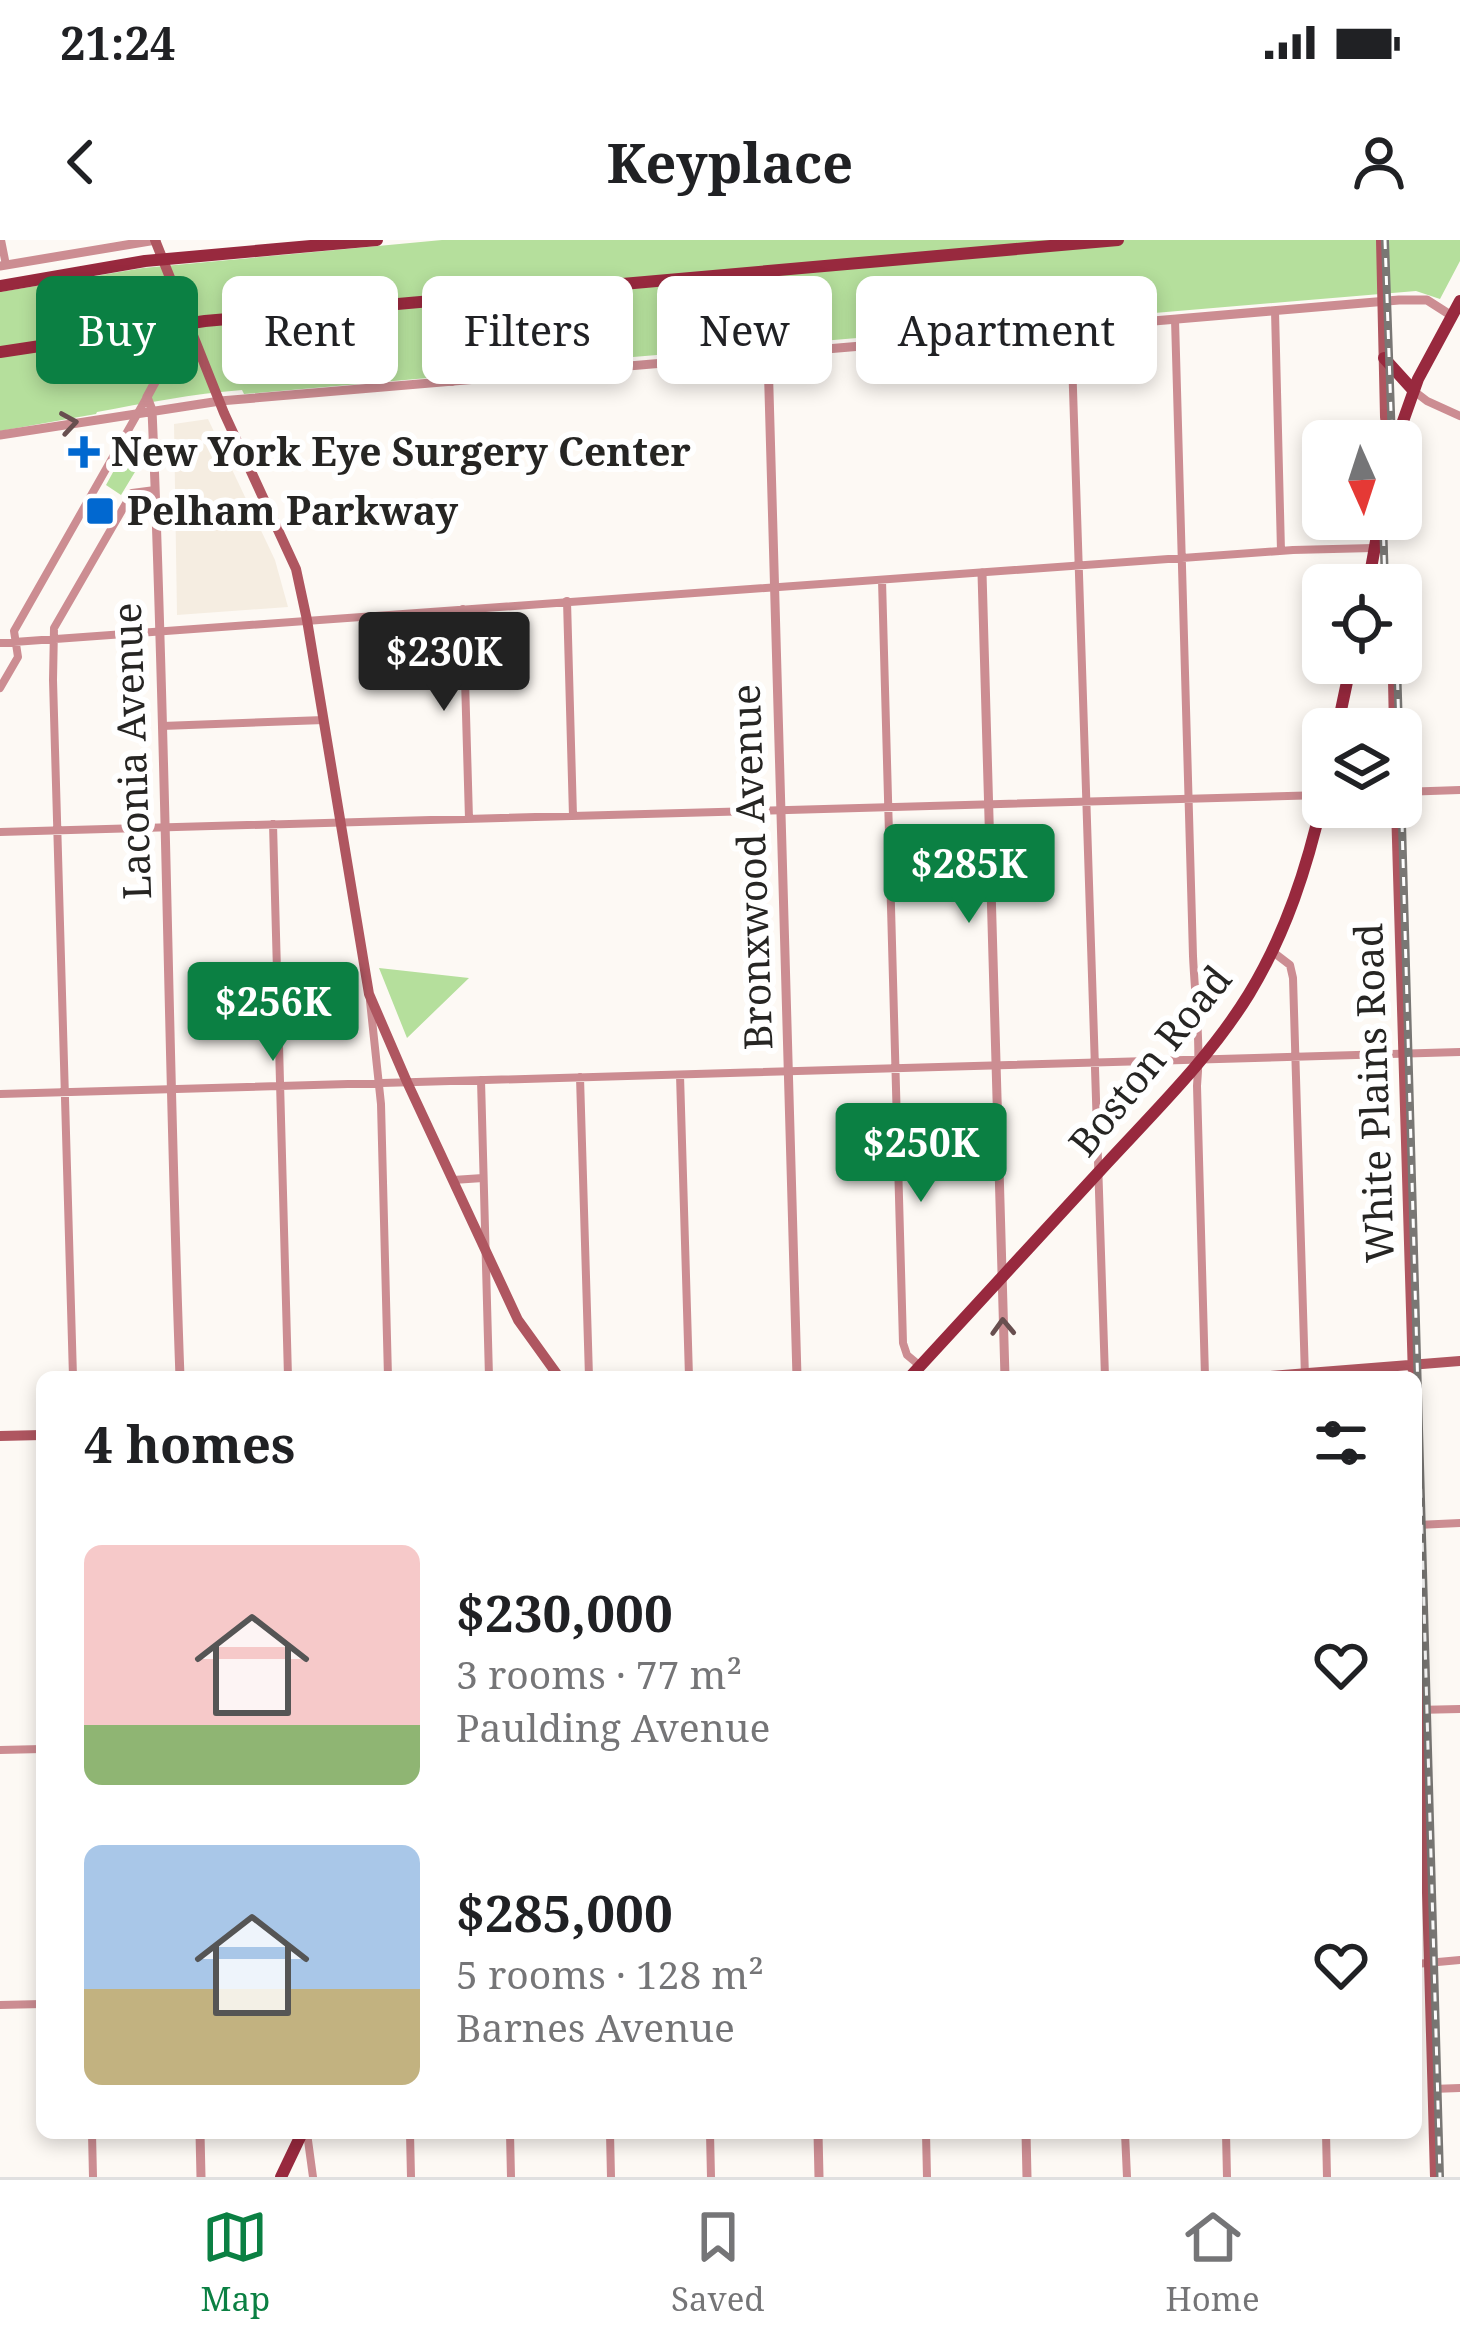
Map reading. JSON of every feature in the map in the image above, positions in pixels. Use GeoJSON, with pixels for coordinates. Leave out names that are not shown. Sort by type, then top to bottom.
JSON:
{"type":"FeatureCollection","features":[{"type":"Feature","properties":{"kind":"main road"},"geometry":{"type":"LineString","coordinates":[[155,240],[168,276]]}},
{"type":"Feature","properties":{"kind":"main road"},"geometry":{"type":"LineString","coordinates":[[0,286],[162,260],[377,240]]}},
{"type":"Feature","properties":{"kind":"main road"},"geometry":{"type":"LineString","coordinates":[[633,283],[1118,240]]}},
{"type":"Feature","properties":{"kind":"main road"},"geometry":{"type":"LineString","coordinates":[[1381,240],[1390,420]]}},
{"type":"Feature","properties":{"kind":"main road"},"geometry":{"type":"LineString","coordinates":[[1401,420],[1460,301]]}},
{"type":"Feature","properties":{"kind":"main road"},"geometry":{"type":"LineString","coordinates":[[198,322],[422,302]]}},
{"type":"Feature","properties":{"kind":"main road"},"geometry":{"type":"LineString","coordinates":[[0,352],[36,346]]}},
{"type":"Feature","properties":{"kind":"main road"},"geometry":{"type":"LineString","coordinates":[[198,349],[296,569],[369,994],[518,1320],[555,1371]]}},
{"type":"Feature","properties":{"kind":"main road"},"geometry":{"type":"LineString","coordinates":[[1384,358],[1413,390]]}},
{"type":"Feature","properties":{"kind":"main road"},"geometry":{"type":"LineString","coordinates":[[1372,564],[1376,540]]}},
{"type":"Feature","properties":{"kind":"main road","name":"Boston Road"},"geometry":{"type":"LineString","coordinates":[[915,1371],[1201,1059],[1243,1004],[1273,952],[1305,871],[1315,828]]}},
{"type":"Feature","properties":{"kind":"main road","name":"White Plains Road"},"geometry":{"type":"LineString","coordinates":[[1397,828],[1413,1371]]}},
{"type":"Feature","properties":{"kind":"main road"},"geometry":{"type":"LineString","coordinates":[[1413,1371],[1460,1361]]}},
{"type":"Feature","properties":{"kind":"main road"},"geometry":{"type":"LineString","coordinates":[[0,1436],[36,1435]]}},
{"type":"Feature","properties":{"kind":"main road"},"geometry":{"type":"LineString","coordinates":[[1422,1963],[1435,2177]]}},
{"type":"Feature","properties":{"kind":"main road"},"geometry":{"type":"LineString","coordinates":[[281,2177],[301,2139]]}},
{"type":"Feature","properties":{"kind":"street"},"geometry":{"type":"LineString","coordinates":[[2,240],[3,265],[155,240]]}},
{"type":"Feature","properties":{"kind":"street"},"geometry":{"type":"LineString","coordinates":[[1157,321],[1427,300],[1452,324]]}},
{"type":"Feature","properties":{"kind":"street"},"geometry":{"type":"LineString","coordinates":[[1275,311],[1281,551]]}},
{"type":"Feature","properties":{"kind":"street"},"geometry":{"type":"LineString","coordinates":[[1174,320],[1196,1038],[1201,1059],[1197,1086],[1205,1371]]}},
{"type":"Feature","properties":{"kind":"street"},"geometry":{"type":"LineString","coordinates":[[0,688],[18,657],[14,631],[154,384]]}},
{"type":"Feature","properties":{"kind":"street"},"geometry":{"type":"LineString","coordinates":[[0,435],[220,401],[428,384]]}},
{"type":"Feature","properties":{"kind":"street","name":"Bronxwood Avenue"},"geometry":{"type":"LineString","coordinates":[[768,384],[796,1371]]}},
{"type":"Feature","properties":{"kind":"street"},"geometry":{"type":"LineString","coordinates":[[1074,384],[1105,1371]]}},
{"type":"Feature","properties":{"kind":"street"},"geometry":{"type":"LineString","coordinates":[[1413,390],[1460,416]]}},
{"type":"Feature","properties":{"kind":"street","name":"Laconia Avenue"},"geometry":{"type":"LineString","coordinates":[[147,397],[152,410],[160,631],[180,1371]]}},
{"type":"Feature","properties":{"kind":"street"},"geometry":{"type":"LineString","coordinates":[[73,1371],[54,628],[132,493],[155,490]]}},
{"type":"Feature","properties":{"kind":"street"},"geometry":{"type":"LineString","coordinates":[[0,644],[775,586],[1375,548]]}},
{"type":"Feature","properties":{"kind":"street"},"geometry":{"type":"LineString","coordinates":[[982,573],[1005,1371]]}},
{"type":"Feature","properties":{"kind":"street"},"geometry":{"type":"LineString","coordinates":[[882,580],[903,1343],[920,1366]]}},
{"type":"Feature","properties":{"kind":"street"},"geometry":{"type":"LineString","coordinates":[[567,601],[573,816]]}},
{"type":"Feature","properties":{"kind":"street"},"geometry":{"type":"LineString","coordinates":[[463,609],[469,819]]}},
{"type":"Feature","properties":{"kind":"street"},"geometry":{"type":"LineString","coordinates":[[162,726],[324,720]]}},
{"type":"Feature","properties":{"kind":"street"},"geometry":{"type":"LineString","coordinates":[[1422,791],[1460,790]]}},
{"type":"Feature","properties":{"kind":"street"},"geometry":{"type":"LineString","coordinates":[[0,832],[1302,797]]}},
{"type":"Feature","properties":{"kind":"street"},"geometry":{"type":"LineString","coordinates":[[273,824],[288,1371]]}},
{"type":"Feature","properties":{"kind":"street"},"geometry":{"type":"LineString","coordinates":[[1273,952],[1293,972],[1305,1371]]}},
{"type":"Feature","properties":{"kind":"street"},"geometry":{"type":"LineString","coordinates":[[369,994],[378,1083],[388,1371]]}},
{"type":"Feature","properties":{"kind":"street"},"geometry":{"type":"LineString","coordinates":[[0,1094],[1460,1052]]}},
{"type":"Feature","properties":{"kind":"street"},"geometry":{"type":"LineString","coordinates":[[680,1075],[688,1371]]}},
{"type":"Feature","properties":{"kind":"street"},"geometry":{"type":"LineString","coordinates":[[580,1078],[589,1371]]}},
{"type":"Feature","properties":{"kind":"street"},"geometry":{"type":"LineString","coordinates":[[481,1080],[488,1371]]}},
{"type":"Feature","properties":{"kind":"street"},"geometry":{"type":"LineString","coordinates":[[453,1180],[483,1178]]}},
{"type":"Feature","properties":{"kind":"street"},"geometry":{"type":"LineString","coordinates":[[1422,1525],[1460,1523]]}},
{"type":"Feature","properties":{"kind":"street"},"geometry":{"type":"LineString","coordinates":[[1422,1710],[1460,1709]]}},
{"type":"Feature","properties":{"kind":"street"},"geometry":{"type":"LineString","coordinates":[[0,1750],[36,1749]]}},
{"type":"Feature","properties":{"kind":"street"},"geometry":{"type":"LineString","coordinates":[[1422,1963],[1460,1960]]}},
{"type":"Feature","properties":{"kind":"street"},"geometry":{"type":"LineString","coordinates":[[0,2006],[36,2004]]}},
{"type":"Feature","properties":{"kind":"street"},"geometry":{"type":"LineString","coordinates":[[1432,2089],[1460,2087]]}},
{"type":"Feature","properties":{"kind":"street"},"geometry":{"type":"LineString","coordinates":[[92,2139],[93,2177]]}},
{"type":"Feature","properties":{"kind":"street"},"geometry":{"type":"LineString","coordinates":[[200,2139],[201,2177]]}},
{"type":"Feature","properties":{"kind":"street"},"geometry":{"type":"LineString","coordinates":[[305,2139],[313,2177]]}},
{"type":"Feature","properties":{"kind":"street"},"geometry":{"type":"LineString","coordinates":[[410,2139],[411,2177]]}},
{"type":"Feature","properties":{"kind":"street"},"geometry":{"type":"LineString","coordinates":[[510,2139],[511,2177]]}},
{"type":"Feature","properties":{"kind":"street"},"geometry":{"type":"LineString","coordinates":[[610,2139],[611,2177]]}},
{"type":"Feature","properties":{"kind":"street"},"geometry":{"type":"LineString","coordinates":[[710,2139],[711,2177]]}},
{"type":"Feature","properties":{"kind":"street"},"geometry":{"type":"LineString","coordinates":[[818,2139],[819,2177]]}},
{"type":"Feature","properties":{"kind":"street"},"geometry":{"type":"LineString","coordinates":[[926,2139],[927,2177]]}},
{"type":"Feature","properties":{"kind":"street"},"geometry":{"type":"LineString","coordinates":[[1026,2139],[1027,2177]]}},
{"type":"Feature","properties":{"kind":"street"},"geometry":{"type":"LineString","coordinates":[[1125,2139],[1126,2177]]}},
{"type":"Feature","properties":{"kind":"street"},"geometry":{"type":"LineString","coordinates":[[1226,2139],[1227,2177]]}},
{"type":"Feature","properties":{"kind":"street"},"geometry":{"type":"LineString","coordinates":[[1326,2139],[1327,2177]]}},
{"type":"Feature","properties":{"kind":"shaded area"},"geometry":{"type":"Polygon","coordinates":[[[208,419],[275,560],[288,607],[177,615],[174,424],[208,419]]]}},
{"type":"Feature","properties":{"kind":"green space"},"geometry":{"type":"Polygon","coordinates":[[[442,240],[1460,240],[1460,261],[1440,299],[1416,291],[1157,313],[1157,276],[856,276],[856,338],[832,340],[832,276],[657,276],[657,355],[633,357],[633,276],[422,276],[422,378],[398,381],[398,276],[222,276],[222,384],[359,384],[205,394],[0,431],[0,292],[36,286],[36,384],[198,384],[198,276],[95,276],[442,240]]]}},
{"type":"Feature","properties":{"kind":"green space"},"geometry":{"type":"Polygon","coordinates":[[[135,432],[140,433],[141,462],[121,495],[106,485],[135,432]]]}},
{"type":"Feature","properties":{"kind":"green space"},"geometry":{"type":"Polygon","coordinates":[[[379,968],[469,978],[407,1038],[379,968]]]}},
{"type":"Feature","properties":{"kind":"railway"},"geometry":{"type":"LineString","coordinates":[[1385,240],[1391,420]]}},
{"type":"Feature","properties":{"kind":"railway"},"geometry":{"type":"LineString","coordinates":[[1384,540],[1384,564]]}},
{"type":"Feature","properties":{"kind":"railway"},"geometry":{"type":"LineString","coordinates":[[1398,684],[1398,708]]}},
{"type":"Feature","properties":{"kind":"railway"},"geometry":{"type":"LineString","coordinates":[[1402,828],[1417,1371]]}},
{"type":"Feature","properties":{"kind":"railway"},"geometry":{"type":"LineString","coordinates":[[1422,1535],[1440,2177]]}},
{"type":"Feature","properties":{"kind":"place","name":"New York Eye Surgery Center"},"geometry":{"type":"Point","coordinates":[84,452]}},
{"type":"Feature","properties":{"kind":"place","name":"Pelham Parkway"},"geometry":{"type":"Point","coordinates":[100,511]}}]}
